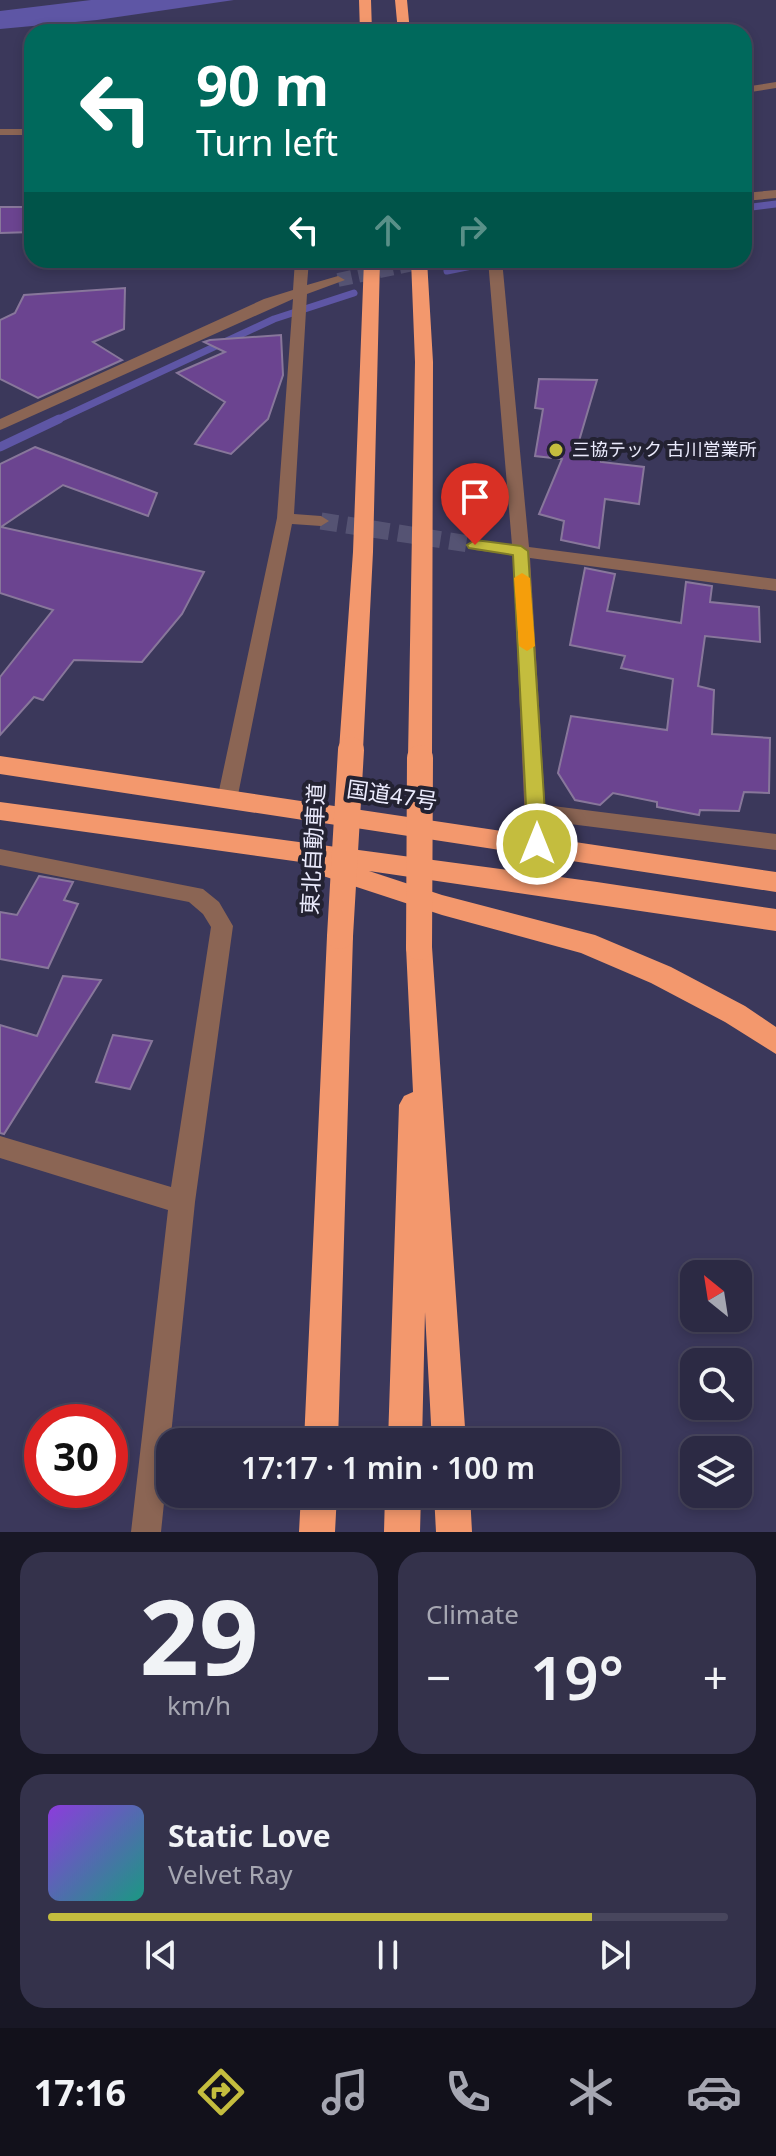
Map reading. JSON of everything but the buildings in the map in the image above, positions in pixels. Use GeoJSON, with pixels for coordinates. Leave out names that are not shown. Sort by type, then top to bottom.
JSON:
{"type":"FeatureCollection","features":[{"type":"Feature","properties":{"kind":"highway"},"geometry":{"type":"LineString","coordinates":[[365,0],[366,24]]}},
{"type":"Feature","properties":{"kind":"highway"},"geometry":{"type":"LineString","coordinates":[[401,0],[403,24]]}},
{"type":"Feature","properties":{"kind":"highway","name":"東北自動車道"},"geometry":{"type":"LineString","coordinates":[[322,1428],[340,936],[363,552],[372,268]]}},
{"type":"Feature","properties":{"kind":"highway"},"geometry":{"type":"LineString","coordinates":[[405,1428],[419,947],[424,362],[419,268]]}},
{"type":"Feature","properties":{"kind":"highway","name":"国道47号"},"geometry":{"type":"LineString","coordinates":[[0,765],[776,882]]}},
{"type":"Feature","properties":{"kind":"highway"},"geometry":{"type":"LineString","coordinates":[[0,811],[597,892],[776,920]]}},
{"type":"Feature","properties":{"kind":"highway"},"geometry":{"type":"LineString","coordinates":[[268,848],[442,905],[586,943],[661,975],[735,1014],[776,1042]]}},
{"type":"Feature","properties":{"kind":"highway"},"geometry":{"type":"LineString","coordinates":[[419,947],[448,1428]]}},
{"type":"Feature","properties":{"kind":"highway"},"geometry":{"type":"LineString","coordinates":[[317,1532],[318,1508]]}},
{"type":"Feature","properties":{"kind":"highway"},"geometry":{"type":"LineString","coordinates":[[402,1532],[403,1508]]}},
{"type":"Feature","properties":{"kind":"highway"},"geometry":{"type":"LineString","coordinates":[[453,1508],[454,1532]]}},
{"type":"Feature","properties":{"kind":"street"},"geometry":{"type":"LineString","coordinates":[[752,89],[776,85]]}},
{"type":"Feature","properties":{"kind":"street"},"geometry":{"type":"LineString","coordinates":[[0,132],[24,132]]}},
{"type":"Feature","properties":{"kind":"street"},"geometry":{"type":"LineString","coordinates":[[752,196],[776,194]]}},
{"type":"Feature","properties":{"kind":"street"},"geometry":{"type":"LineString","coordinates":[[227,800],[285,518],[301,268]]}},
{"type":"Feature","properties":{"kind":"street"},"geometry":{"type":"LineString","coordinates":[[495,268],[521,551],[538,812],[537,844]]}},
{"type":"Feature","properties":{"kind":"street"},"geometry":{"type":"LineString","coordinates":[[0,425],[269,302],[299,303],[338,280]]}},
{"type":"Feature","properties":{"kind":"street"},"geometry":{"type":"LineString","coordinates":[[285,518],[321,521]]}},
{"type":"Feature","properties":{"kind":"street"},"geometry":{"type":"LineString","coordinates":[[475,545],[776,585]]}},
{"type":"Feature","properties":{"kind":"street"},"geometry":{"type":"LineString","coordinates":[[538,812],[776,842]]}},
{"type":"Feature","properties":{"kind":"street"},"geometry":{"type":"LineString","coordinates":[[0,857],[195,895],[211,908],[222,926],[182,1202],[146,1532]]}},
{"type":"Feature","properties":{"kind":"street"},"geometry":{"type":"LineString","coordinates":[[0,1147],[182,1202]]}},
{"type":"Feature","properties":{"kind":"shaded area"},"geometry":{"type":"Polygon","coordinates":[[[91,0],[234,0],[97,20],[24,24],[24,27],[0,29],[0,11],[91,0]]]}},
{"type":"Feature","properties":{"kind":"waterway"},"geometry":{"type":"LineString","coordinates":[[752,207],[776,204]]}},
{"type":"Feature","properties":{"kind":"waterway"},"geometry":{"type":"LineString","coordinates":[[447,271],[462,268]]}},
{"type":"Feature","properties":{"kind":"waterway"},"geometry":{"type":"LineString","coordinates":[[55,421],[274,319],[354,293]]}},
{"type":"Feature","properties":{"kind":"waterway"},"geometry":{"type":"LineString","coordinates":[[0,447],[59,419]]}},
{"type":"Feature","properties":{"kind":"tunnel"},"geometry":{"type":"LineString","coordinates":[[338,280],[394,268]]}},
{"type":"Feature","properties":{"kind":"tunnel"},"geometry":{"type":"LineString","coordinates":[[321,521],[475,545]]}},
{"type":"Feature","properties":{"kind":"slow traffic"},"geometry":{"type":"LineString","coordinates":[[522,578],[527,646]]}},
{"type":"Feature","properties":{"kind":"place","name":"三協テック 古川営業所"},"geometry":{"type":"Point","coordinates":[556,450]}},
{"type":"Feature","properties":{"kind":"route"},"geometry":{"type":"LineString","coordinates":[[475,545],[521,551],[538,812],[537,844]]}}]}
